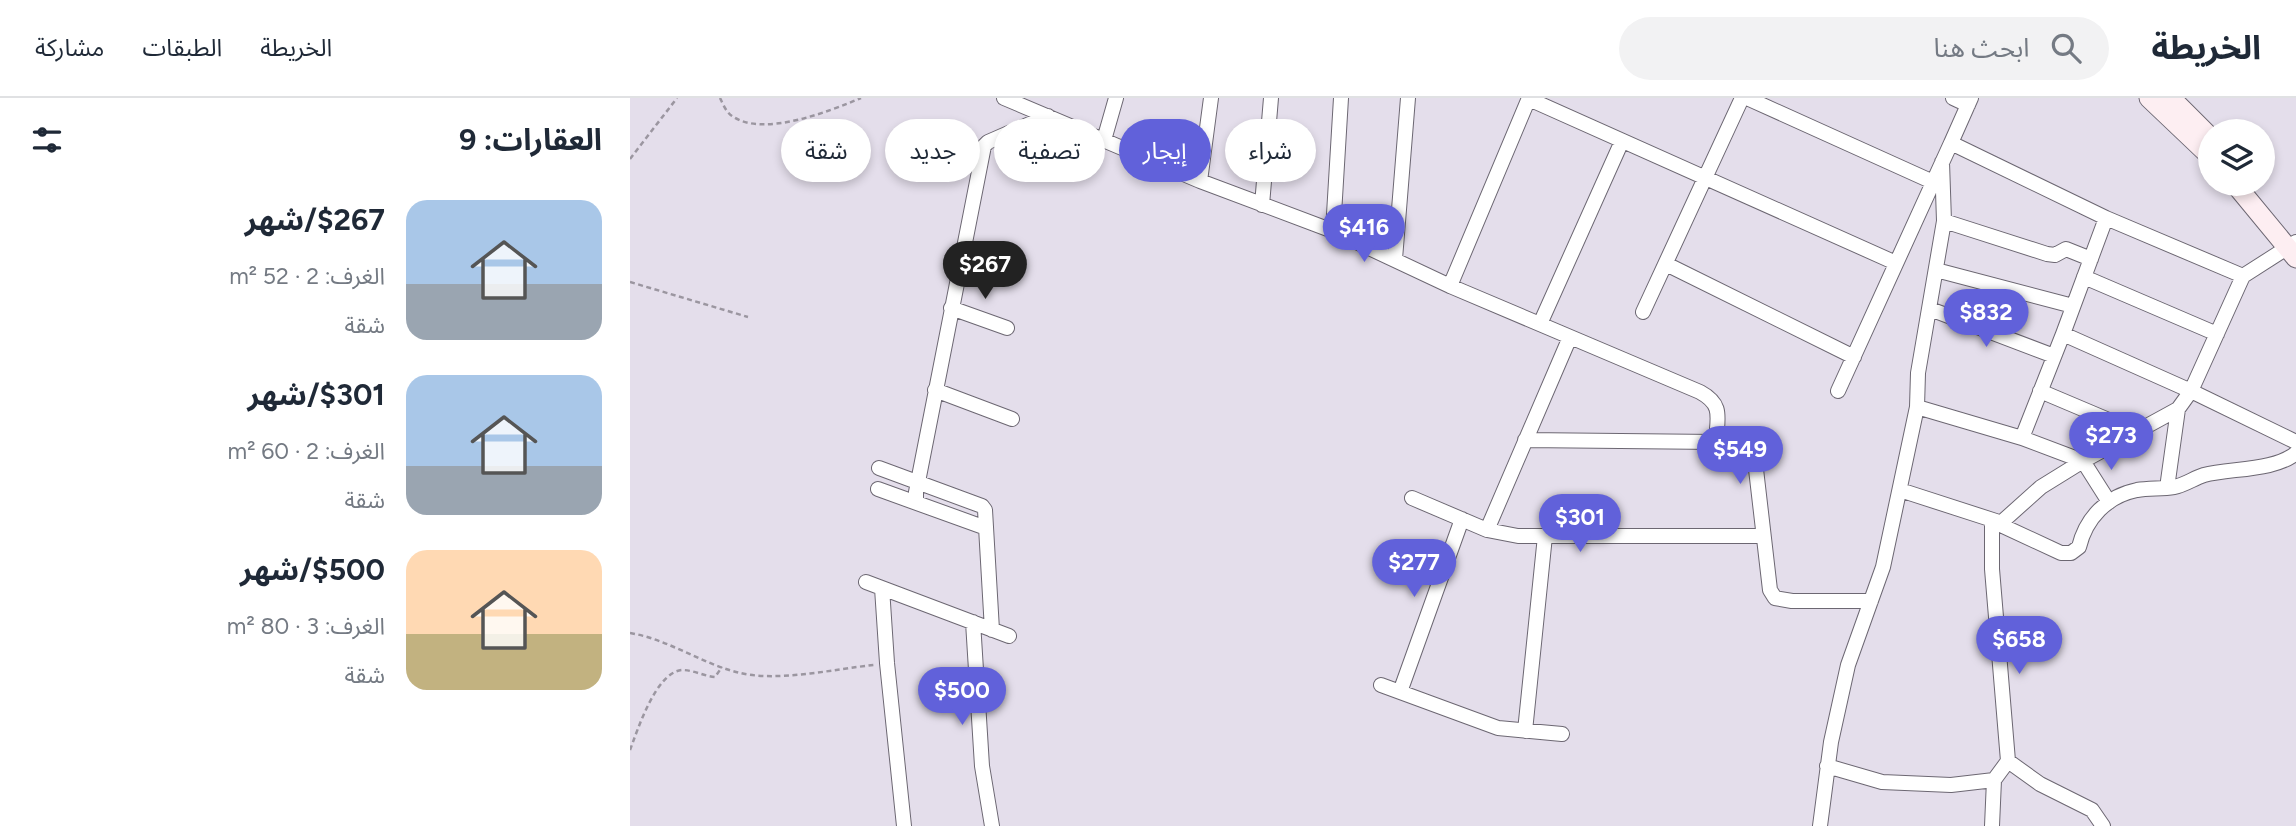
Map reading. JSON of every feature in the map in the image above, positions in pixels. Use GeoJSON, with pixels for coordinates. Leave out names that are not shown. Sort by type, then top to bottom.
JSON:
{"type":"FeatureCollection","features":[{"type":"Feature","properties":{"kind":"main road"},"geometry":{"type":"LineString","coordinates":[[2149,98],[2198,145]]}},
{"type":"Feature","properties":{"kind":"main road"},"geometry":{"type":"LineString","coordinates":[[2171,98],[2198,125]]}},
{"type":"Feature","properties":{"kind":"main road"},"geometry":{"type":"LineString","coordinates":[[2246,196],[2294,246]]}},
{"type":"Feature","properties":{"kind":"main road"},"geometry":{"type":"LineString","coordinates":[[2259,196],[2294,246]]}},
{"type":"Feature","properties":{"kind":"street"},"geometry":{"type":"LineString","coordinates":[[1004,98],[1055,119]]}},
{"type":"Feature","properties":{"kind":"street"},"geometry":{"type":"LineString","coordinates":[[1105,136],[1116,98]]}},
{"type":"Feature","properties":{"kind":"street"},"geometry":{"type":"LineString","coordinates":[[1208,119],[1211,98]]}},
{"type":"Feature","properties":{"kind":"street"},"geometry":{"type":"LineString","coordinates":[[1262,205],[1271,98]]}},
{"type":"Feature","properties":{"kind":"street"},"geometry":{"type":"LineString","coordinates":[[1333,231],[1341,98]]}},
{"type":"Feature","properties":{"kind":"street"},"geometry":{"type":"LineString","coordinates":[[1395,259],[1408,98]]}},
{"type":"Feature","properties":{"kind":"street"},"geometry":{"type":"LineString","coordinates":[[1643,312],[1745,98],[1933,183]]}},
{"type":"Feature","properties":{"kind":"street"},"geometry":{"type":"LineString","coordinates":[[1838,391],[1969,101],[1953,98]]}},
{"type":"Feature","properties":{"kind":"street"},"geometry":{"type":"LineString","coordinates":[[1450,286],[1529,99],[1896,263]]}},
{"type":"Feature","properties":{"kind":"street"},"geometry":{"type":"LineString","coordinates":[[916,501],[984,146],[1048,116]]}},
{"type":"Feature","properties":{"kind":"street"},"geometry":{"type":"LineString","coordinates":[[1539,324],[1622,141]]}},
{"type":"Feature","properties":{"kind":"street"},"geometry":{"type":"LineString","coordinates":[[1951,143],[2105,218],[2243,276]]}},
{"type":"Feature","properties":{"kind":"street"},"geometry":{"type":"LineString","coordinates":[[1820,826],[1827,766],[1849,665],[1883,567],[1917,407],[1918,373],[1944,221],[1942,162]]}},
{"type":"Feature","properties":{"kind":"street"},"geometry":{"type":"LineString","coordinates":[[1203,182],[1333,231],[1450,286],[1710,398],[1717,409],[1716,442]]}},
{"type":"Feature","properties":{"kind":"street"},"geometry":{"type":"LineString","coordinates":[[2022,438],[2105,218]]}},
{"type":"Feature","properties":{"kind":"street"},"geometry":{"type":"LineString","coordinates":[[1944,221],[2047,254],[2054,255],[2066,250],[2091,259]]}},
{"type":"Feature","properties":{"kind":"street"},"geometry":{"type":"LineString","coordinates":[[1992,521],[2003,521],[2041,487],[2178,409],[2191,391],[2243,276],[2294,246]]}},
{"type":"Feature","properties":{"kind":"street"},"geometry":{"type":"LineString","coordinates":[[1666,264],[1853,357]]}},
{"type":"Feature","properties":{"kind":"street"},"geometry":{"type":"LineString","coordinates":[[1936,271],[2073,306]]}},
{"type":"Feature","properties":{"kind":"street"},"geometry":{"type":"LineString","coordinates":[[2084,277],[2217,334]]}},
{"type":"Feature","properties":{"kind":"street"},"geometry":{"type":"LineString","coordinates":[[951,308],[1007,328]]}},
{"type":"Feature","properties":{"kind":"street"},"geometry":{"type":"LineString","coordinates":[[1930,309],[2054,356]]}},
{"type":"Feature","properties":{"kind":"street"},"geometry":{"type":"LineString","coordinates":[[2063,334],[2191,391],[2296,442]]}},
{"type":"Feature","properties":{"kind":"street"},"geometry":{"type":"LineString","coordinates":[[1487,530],[1570,337]]}},
{"type":"Feature","properties":{"kind":"street"},"geometry":{"type":"LineString","coordinates":[[936,390],[1012,419]]}},
{"type":"Feature","properties":{"kind":"street"},"geometry":{"type":"LineString","coordinates":[[2040,391],[2137,432]]}},
{"type":"Feature","properties":{"kind":"street"},"geometry":{"type":"LineString","coordinates":[[1917,407],[2022,438],[2083,461],[2109,502]]}},
{"type":"Feature","properties":{"kind":"street"},"geometry":{"type":"LineString","coordinates":[[2167,488],[2178,409]]}},
{"type":"Feature","properties":{"kind":"street"},"geometry":{"type":"LineString","coordinates":[[1525,440],[1716,442],[1749,445],[1754,452],[1769,590],[1775,598],[1792,601],[1871,601]]}},
{"type":"Feature","properties":{"kind":"street"},"geometry":{"type":"LineString","coordinates":[[1900,490],[1992,521],[2061,553],[2071,553],[2080,547],[2098,509],[2109,502],[2136,490],[2178,487],[2208,474],[2228,473],[2281,461],[2296,453]]}},
{"type":"Feature","properties":{"kind":"street"},"geometry":{"type":"LineString","coordinates":[[879,468],[982,506],[985,510],[992,630]]}},
{"type":"Feature","properties":{"kind":"street"},"geometry":{"type":"LineString","coordinates":[[878,489],[986,528]]}},
{"type":"Feature","properties":{"kind":"street"},"geometry":{"type":"LineString","coordinates":[[1412,498],[1487,530],[1518,536],[1762,536]]}},
{"type":"Feature","properties":{"kind":"street"},"geometry":{"type":"LineString","coordinates":[[1400,692],[1462,519]]}},
{"type":"Feature","properties":{"kind":"street"},"geometry":{"type":"LineString","coordinates":[[1992,521],[1992,569],[2008,761],[1994,780],[1992,826]]}},
{"type":"Feature","properties":{"kind":"street"},"geometry":{"type":"LineString","coordinates":[[1525,731],[1545,536]]}},
{"type":"Feature","properties":{"kind":"street"},"geometry":{"type":"LineString","coordinates":[[866,582],[1009,636]]}},
{"type":"Feature","properties":{"kind":"street"},"geometry":{"type":"LineString","coordinates":[[882,588],[904,826]]}},
{"type":"Feature","properties":{"kind":"street"},"geometry":{"type":"LineString","coordinates":[[973,622],[982,766],[992,826]]}},
{"type":"Feature","properties":{"kind":"street"},"geometry":{"type":"LineString","coordinates":[[1381,685],[1498,728],[1562,734]]}},
{"type":"Feature","properties":{"kind":"street"},"geometry":{"type":"LineString","coordinates":[[2008,761],[2040,783],[2092,810],[2103,826]]}},
{"type":"Feature","properties":{"kind":"street"},"geometry":{"type":"LineString","coordinates":[[1827,766],[1882,782],[1951,785],[1994,780]]}},
{"type":"Feature","properties":{"kind":"path"},"geometry":{"type":"LineString","coordinates":[[630,159],[677,98]]}},
{"type":"Feature","properties":{"kind":"path"},"geometry":{"type":"LineString","coordinates":[[720,98],[732,116],[747,123],[765,124],[836,108],[861,98]]}},
{"type":"Feature","properties":{"kind":"path"},"geometry":{"type":"LineString","coordinates":[[630,282],[748,317]]}},
{"type":"Feature","properties":{"kind":"path"},"geometry":{"type":"LineString","coordinates":[[630,633],[659,641],[738,673],[767,675],[887,663]]}},
{"type":"Feature","properties":{"kind":"path"},"geometry":{"type":"LineString","coordinates":[[630,750],[649,702],[669,676],[682,670],[715,677],[722,667]]}}]}
